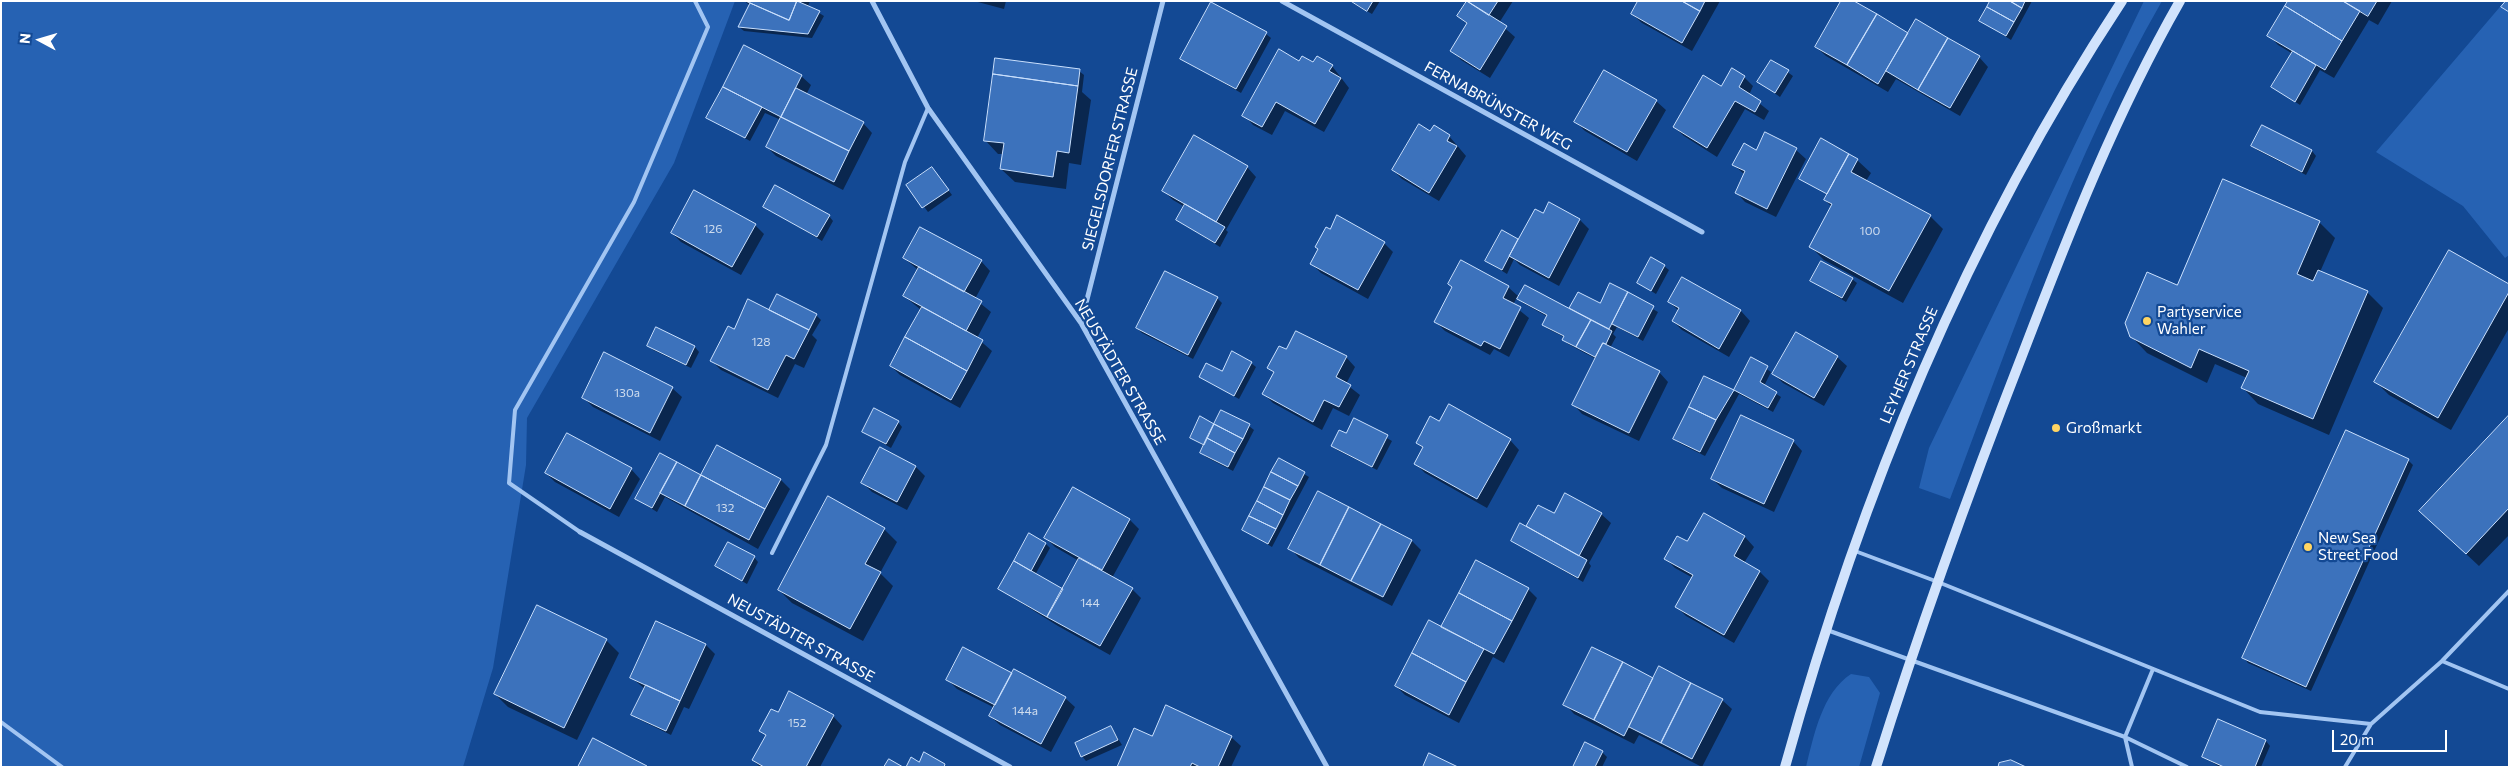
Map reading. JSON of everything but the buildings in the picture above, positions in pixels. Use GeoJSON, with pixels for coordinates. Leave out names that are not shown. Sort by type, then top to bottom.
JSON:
{"type":"FeatureCollection","features":[{"type":"Feature","properties":{"kind":"main road","name":"LEYHER STRASSE"},"geometry":{"type":"LineString","coordinates":[[1785,767],[1826,629],[1852,550],[1884,462],[1953,302],[2022,166],[2122,1]]}},
{"type":"Feature","properties":{"kind":"main road"},"geometry":{"type":"LineString","coordinates":[[1876,767],[1938,582],[1992,434],[2078,213],[2123,111],[2180,1]]}},
{"type":"Feature","properties":{"kind":"street","name":"NEUSTÄDTER STRASSE"},"geometry":{"type":"LineString","coordinates":[[872,1],[928,108],[1081,324],[1327,767]]}},
{"type":"Feature","properties":{"kind":"street","name":"SIEGELSDORFER STRASSE"},"geometry":{"type":"LineString","coordinates":[[1081,324],[1163,1]]}},
{"type":"Feature","properties":{"kind":"street","name":"FERNABRÜNSTER WEG"},"geometry":{"type":"LineString","coordinates":[[1282,1],[1702,232]]}},
{"type":"Feature","properties":{"kind":"street","name":"NEUSTÄDTER STRASSE"},"geometry":{"type":"LineString","coordinates":[[580,532],[1010,767]]}},
{"type":"Feature","properties":{"kind":"lane"},"geometry":{"type":"LineString","coordinates":[[580,532],[509,483],[515,410],[634,202],[708,27],[695,1]]}},
{"type":"Feature","properties":{"kind":"lane"},"geometry":{"type":"LineString","coordinates":[[772,552],[826,445],[905,162],[928,108]]}},
{"type":"Feature","properties":{"kind":"lane"},"geometry":{"type":"LineString","coordinates":[[1852,550],[1938,582],[2260,712],[2371,724]]}},
{"type":"Feature","properties":{"kind":"lane"},"geometry":{"type":"LineString","coordinates":[[2345,767],[2371,724],[2442,661],[2509,591]]}},
{"type":"Feature","properties":{"kind":"lane"},"geometry":{"type":"LineString","coordinates":[[1826,629],[2125,737],[2187,767]]}},
{"type":"Feature","properties":{"kind":"lane"},"geometry":{"type":"LineString","coordinates":[[2442,661],[2509,690]]}},
{"type":"Feature","properties":{"kind":"lane"},"geometry":{"type":"LineString","coordinates":[[2132,767],[2125,737],[2153,669]]}},
{"type":"Feature","properties":{"kind":"lane"},"geometry":{"type":"LineString","coordinates":[[1,722],[62,767]]}},
{"type":"Feature","properties":{"kind":"shaded area"},"geometry":{"type":"Polygon","coordinates":[[[1,1],[735,1],[674,163],[527,418],[526,465],[493,668],[463,767],[1,767],[1,1]]]}},
{"type":"Feature","properties":{"kind":"shaded area"},"geometry":{"type":"Polygon","coordinates":[[[2144,1],[2162,1],[2100,121],[2072,183],[2021,309],[1950,499],[1919,488],[1929,448],[2144,1]]]}},
{"type":"Feature","properties":{"kind":"shaded area"},"geometry":{"type":"Polygon","coordinates":[[[2505,1],[2509,1],[2509,255],[2505,258],[2463,206],[2376,152],[2505,1]]]}},
{"type":"Feature","properties":{"kind":"shaded area"},"geometry":{"type":"Polygon","coordinates":[[[1851,674],[1869,677],[1880,693],[1859,767],[1806,767],[1816,729],[1826,703],[1841,682],[1851,674]]]}},
{"type":"Feature","properties":{"kind":"place","name":"Partyservice Wahler"},"geometry":{"type":"Point","coordinates":[2147,321]}},
{"type":"Feature","properties":{"kind":"place","name":"Großmarkt"},"geometry":{"type":"Point","coordinates":[2056,428]}},
{"type":"Feature","properties":{"kind":"place","name":"New Sea Street Food"},"geometry":{"type":"Point","coordinates":[2308,547]}}]}
